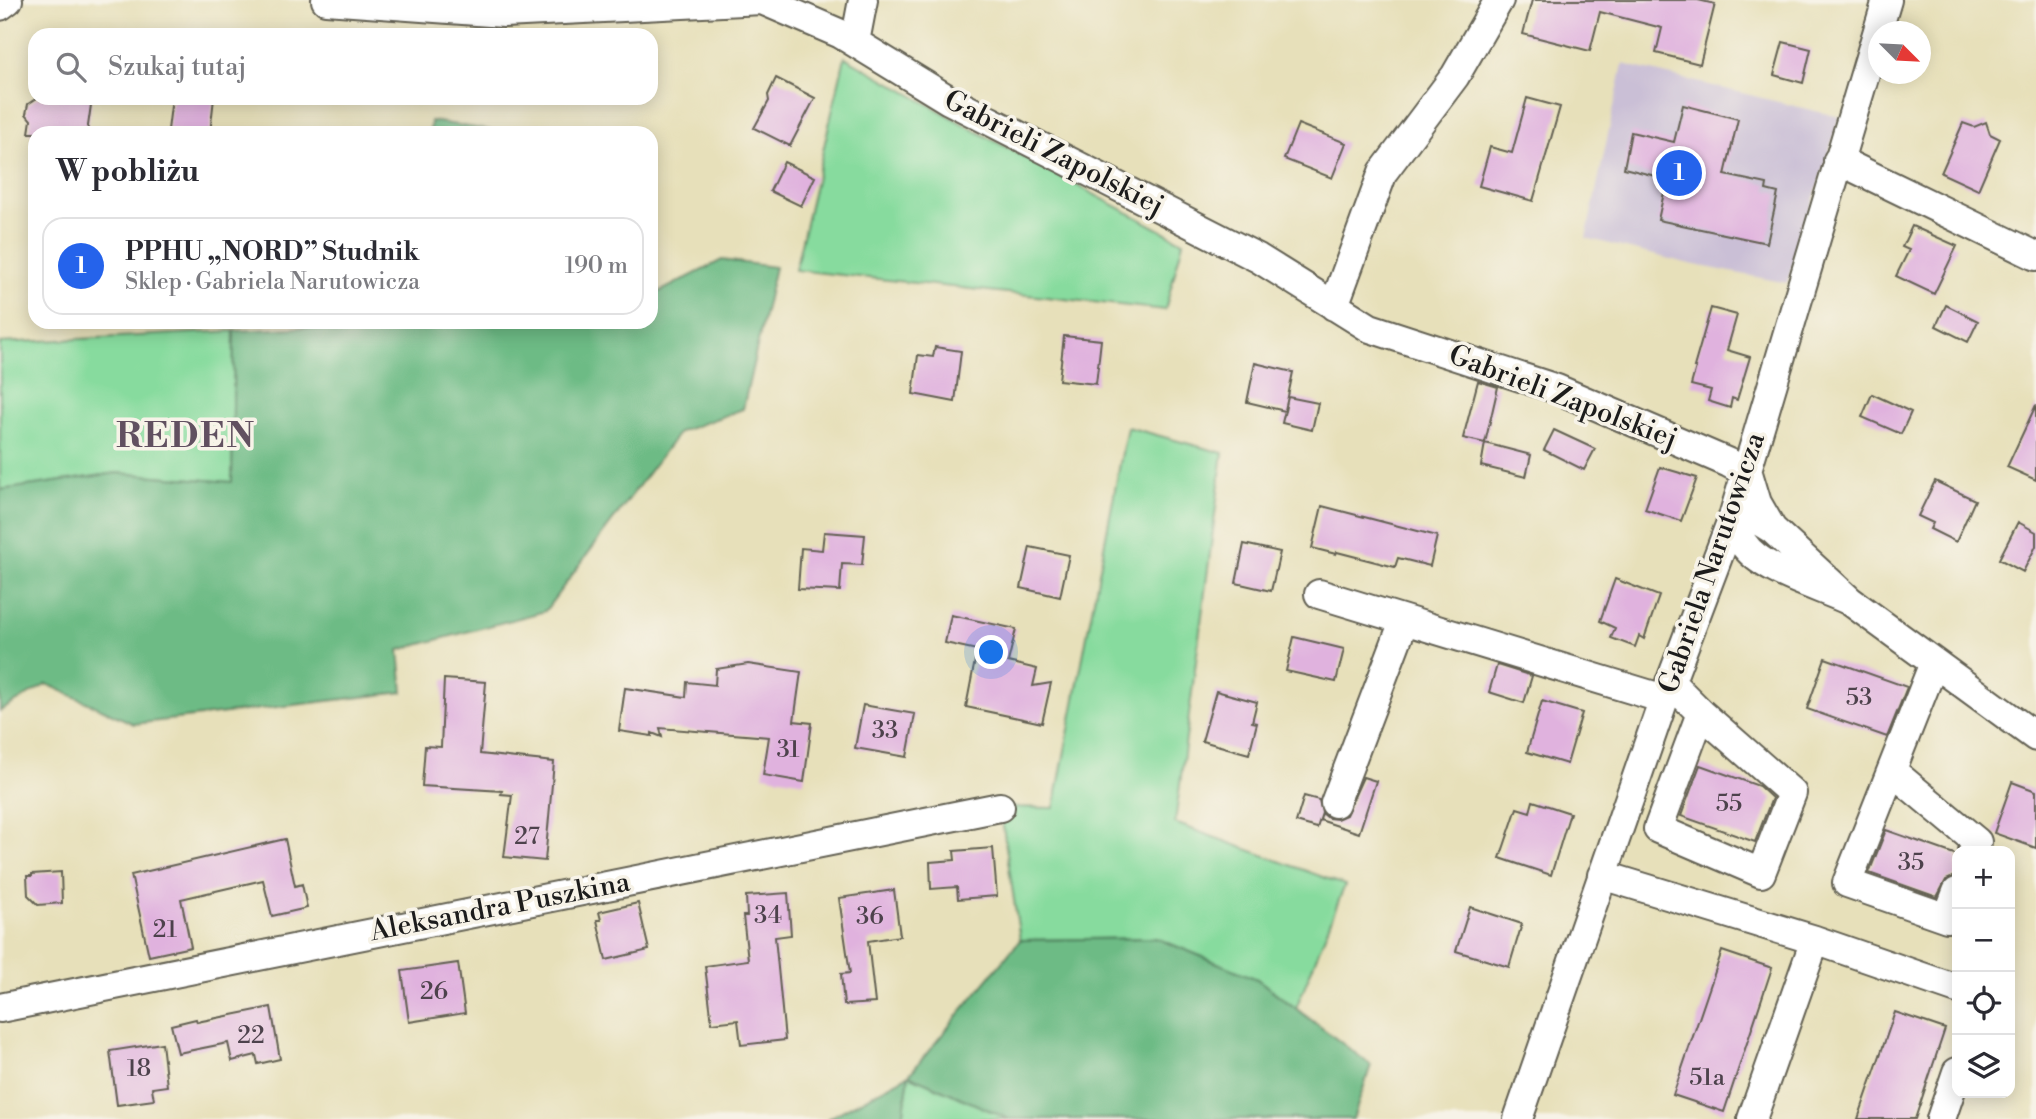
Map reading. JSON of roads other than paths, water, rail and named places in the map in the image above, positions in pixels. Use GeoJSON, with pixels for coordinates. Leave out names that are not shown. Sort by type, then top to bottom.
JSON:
{"type":"FeatureCollection","features":[{"type":"Feature","properties":{"kind":"street"},"geometry":{"type":"LineString","coordinates":[[0,6],[8,0]]}},
{"type":"Feature","properties":{"kind":"street","name":"Gabrieli Zapolskiej"},"geometry":{"type":"LineString","coordinates":[[326,0],[504,13],[762,0],[841,34],[948,100],[1258,258],[1370,328],[1557,389],[1625,416],[1748,473]]}},
{"type":"Feature","properties":{"kind":"street"},"geometry":{"type":"LineString","coordinates":[[855,43],[863,0]]}},
{"type":"Feature","properties":{"kind":"street"},"geometry":{"type":"LineString","coordinates":[[1334,306],[1383,172],[1455,76],[1499,0]]}},
{"type":"Feature","properties":{"kind":"street","name":"Gabriela Narutowicza"},"geometry":{"type":"LineString","coordinates":[[1518,1119],[1667,691],[1748,473],[1887,0]]}},
{"type":"Feature","properties":{"kind":"street"},"geometry":{"type":"LineString","coordinates":[[1838,160],[2036,256]]}},
{"type":"Feature","properties":{"kind":"street"},"geometry":{"type":"LineString","coordinates":[[1748,473],[1757,503],[1772,529]]}},
{"type":"Feature","properties":{"kind":"street"},"geometry":{"type":"LineString","coordinates":[[1850,601],[1769,566],[1753,555],[1743,543],[1733,517],[1759,521],[1772,529],[1850,601],[2036,737]]}},
{"type":"Feature","properties":{"kind":"street"},"geometry":{"type":"LineString","coordinates":[[1710,578],[1734,567],[1769,566]]}},
{"type":"Feature","properties":{"kind":"street"},"geometry":{"type":"LineString","coordinates":[[1319,594],[1404,621],[1667,691],[1701,713],[1792,793],[1761,873],[1658,829],[1701,713]]}},
{"type":"Feature","properties":{"kind":"street"},"geometry":{"type":"LineString","coordinates":[[1335,803],[1404,621]]}},
{"type":"Feature","properties":{"kind":"street"},"geometry":{"type":"LineString","coordinates":[[1934,663],[1847,883],[1947,918],[1952,905]]}},
{"type":"Feature","properties":{"kind":"street"},"geometry":{"type":"LineString","coordinates":[[1892,771],[1977,842],[1975,846]]}},
{"type":"Feature","properties":{"kind":"street","name":"Aleksandra Puszkina"},"geometry":{"type":"LineString","coordinates":[[0,1008],[1000,807]]}},
{"type":"Feature","properties":{"kind":"street"},"geometry":{"type":"LineString","coordinates":[[1602,874],[1815,940],[1952,987]]}},
{"type":"Feature","properties":{"kind":"street"},"geometry":{"type":"LineString","coordinates":[[1752,1119],[1815,940]]}},
{"type":"Feature","properties":{"kind":"street"},"geometry":{"type":"LineString","coordinates":[[1941,1119],[1952,1087]]}},
{"type":"Feature","properties":{"kind":"place","name":"PPHU „NORD” Studnik"},"geometry":{"type":"Point","coordinates":[1679,173]}},
{"type":"Feature","properties":{"kind":"district","name":"REDEN"},"geometry":{"type":"Point","coordinates":[186,436]}}]}
